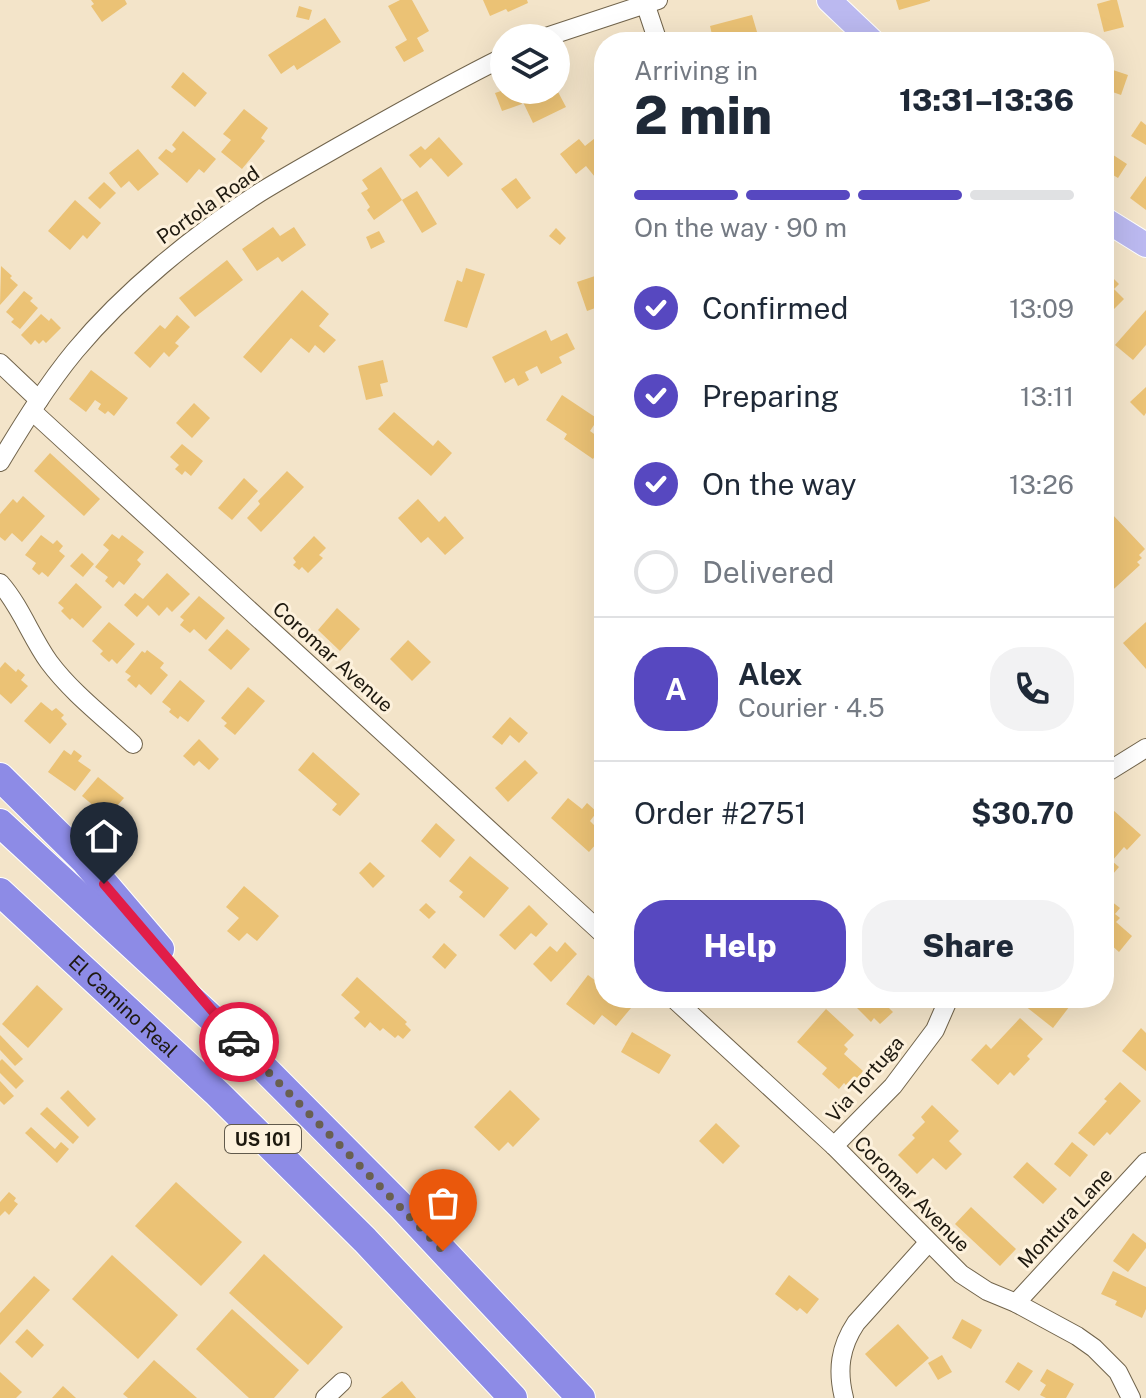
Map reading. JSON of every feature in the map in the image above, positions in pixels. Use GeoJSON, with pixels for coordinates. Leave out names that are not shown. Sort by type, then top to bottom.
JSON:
{"type":"FeatureCollection","features":[{"type":"Feature","properties":{"kind":"highway"},"geometry":{"type":"LineString","coordinates":[[0,777],[84,860],[246,1050]]}},
{"type":"Feature","properties":{"kind":"highway","name":"US 101"},"geometry":{"type":"LineString","coordinates":[[0,823],[246,1050],[403,1208],[581,1398]]}},
{"type":"Feature","properties":{"kind":"highway","name":"El Camino Real"},"geometry":{"type":"LineString","coordinates":[[0,892],[229,1106],[365,1240],[513,1398]]}},
{"type":"Feature","properties":{"kind":"main road"},"geometry":{"type":"LineString","coordinates":[[829,0],[863,32]]}},
{"type":"Feature","properties":{"kind":"main road"},"geometry":{"type":"LineString","coordinates":[[1114,225],[1146,245]]}},
{"type":"Feature","properties":{"kind":"street"},"geometry":{"type":"LineString","coordinates":[[570,29],[652,2],[656,32]]}},
{"type":"Feature","properties":{"kind":"street","name":"Portola Road"},"geometry":{"type":"LineString","coordinates":[[0,462],[75,351],[163,264],[261,192],[426,96],[490,64]]}},
{"type":"Feature","properties":{"kind":"street","name":"Coromar Avenue"},"geometry":{"type":"LineString","coordinates":[[0,363],[36,406],[594,926]]}},
{"type":"Feature","properties":{"kind":"street"},"geometry":{"type":"LineString","coordinates":[[0,583],[19,608],[49,662],[68,684],[133,744]]}},
{"type":"Feature","properties":{"kind":"street"},"geometry":{"type":"LineString","coordinates":[[1114,768],[1146,748]]}},
{"type":"Feature","properties":{"kind":"street","name":"Coromar Avenue"},"geometry":{"type":"LineString","coordinates":[[684,1008],[834,1146],[928,1243],[974,1283],[1077,1336],[1094,1348],[1118,1372],[1131,1398]]}},
{"type":"Feature","properties":{"kind":"street","name":"Via Tortuga"},"geometry":{"type":"LineString","coordinates":[[834,1146],[893,1086],[935,1030],[945,1008]]}},
{"type":"Feature","properties":{"kind":"street","name":"Montura Lane"},"geometry":{"type":"LineString","coordinates":[[1016,1303],[1146,1162]]}},
{"type":"Feature","properties":{"kind":"street"},"geometry":{"type":"LineString","coordinates":[[844,1398],[839,1375],[848,1334],[928,1243]]}},
{"type":"Feature","properties":{"kind":"street"},"geometry":{"type":"LineString","coordinates":[[325,1398],[342,1382]]}},
{"type":"Feature","properties":{"kind":"building"},"geometry":{"type":"Polygon","coordinates":[[[91,0],[125,0],[127,4],[102,22],[91,6],[94,4],[91,0]]]}},
{"type":"Feature","properties":{"kind":"building"},"geometry":{"type":"Polygon","coordinates":[[[400,0],[412,0],[429,31],[417,38],[424,51],[404,62],[395,47],[407,40],[388,6],[400,0]]]}},
{"type":"Feature","properties":{"kind":"building"},"geometry":{"type":"Polygon","coordinates":[[[483,0],[527,0],[528,3],[490,16],[483,0]]]}},
{"type":"Feature","properties":{"kind":"building"},"geometry":{"type":"Polygon","coordinates":[[[896,0],[930,0],[930,1],[899,10],[896,0]]]}},
{"type":"Feature","properties":{"kind":"building"},"geometry":{"type":"Polygon","coordinates":[[[1117,0],[1124,27],[1104,32],[1097,4],[1117,0]]]}},
{"type":"Feature","properties":{"kind":"building"},"geometry":{"type":"Polygon","coordinates":[[[299,6],[312,10],[309,20],[296,17],[299,6]]]}},
{"type":"Feature","properties":{"kind":"building"},"geometry":{"type":"Polygon","coordinates":[[[752,15],[757,32],[711,32],[710,26],[752,15]]]}},
{"type":"Feature","properties":{"kind":"building"},"geometry":{"type":"Polygon","coordinates":[[[325,18],[341,42],[297,70],[294,65],[281,74],[268,55],[325,18]]]}},
{"type":"Feature","properties":{"kind":"building"},"geometry":{"type":"Polygon","coordinates":[[[1114,70],[1128,75],[1121,95],[1114,93],[1114,70]]]}},
{"type":"Feature","properties":{"kind":"building"},"geometry":{"type":"Polygon","coordinates":[[[183,72],[207,93],[195,107],[171,87],[183,72]]]}},
{"type":"Feature","properties":{"kind":"building"},"geometry":{"type":"Polygon","coordinates":[[[499,104],[522,104],[502,111],[499,104]]]}},
{"type":"Feature","properties":{"kind":"building"},"geometry":{"type":"Polygon","coordinates":[[[524,104],[564,104],[566,107],[533,123],[524,104]]]}},
{"type":"Feature","properties":{"kind":"building"},"geometry":{"type":"Polygon","coordinates":[[[244,109],[268,128],[261,138],[265,141],[242,169],[221,152],[231,140],[223,134],[244,109]]]}},
{"type":"Feature","properties":{"kind":"building"},"geometry":{"type":"Polygon","coordinates":[[[1141,121],[1146,125],[1146,145],[1131,136],[1141,121]]]}},
{"type":"Feature","properties":{"kind":"building"},"geometry":{"type":"Polygon","coordinates":[[[183,131],[216,159],[204,173],[199,169],[187,183],[158,158],[166,149],[172,153],[176,149],[172,145],[183,131]]]}},
{"type":"Feature","properties":{"kind":"building"},"geometry":{"type":"Polygon","coordinates":[[[439,137],[463,164],[448,177],[431,158],[420,168],[409,155],[421,146],[425,150],[439,137]]]}},
{"type":"Feature","properties":{"kind":"building"},"geometry":{"type":"Polygon","coordinates":[[[579,139],[585,146],[594,139],[594,176],[586,166],[576,174],[560,154],[579,139]]]}},
{"type":"Feature","properties":{"kind":"building"},"geometry":{"type":"Polygon","coordinates":[[[138,149],[159,174],[138,191],[129,181],[121,188],[109,173],[138,149]]]}},
{"type":"Feature","properties":{"kind":"building"},"geometry":{"type":"Polygon","coordinates":[[[1114,156],[1127,164],[1118,178],[1114,176],[1114,156]]]}},
{"type":"Feature","properties":{"kind":"building"},"geometry":{"type":"Polygon","coordinates":[[[381,167],[402,200],[374,220],[361,193],[368,189],[362,180],[381,167]]]}},
{"type":"Feature","properties":{"kind":"building"},"geometry":{"type":"Polygon","coordinates":[[[1146,176],[1146,210],[1130,198],[1146,176]]]}},
{"type":"Feature","properties":{"kind":"building"},"geometry":{"type":"Polygon","coordinates":[[[516,178],[531,198],[517,209],[501,189],[516,178]]]}},
{"type":"Feature","properties":{"kind":"building"},"geometry":{"type":"Polygon","coordinates":[[[104,182],[116,193],[100,209],[88,198],[104,182]]]}},
{"type":"Feature","properties":{"kind":"building"},"geometry":{"type":"Polygon","coordinates":[[[417,191],[437,224],[422,233],[402,200],[417,191]]]}},
{"type":"Feature","properties":{"kind":"building"},"geometry":{"type":"Polygon","coordinates":[[[75,200],[101,223],[87,239],[83,235],[70,250],[48,231],[75,200]]]}},
{"type":"Feature","properties":{"kind":"building"},"geometry":{"type":"Polygon","coordinates":[[[273,227],[280,236],[294,227],[306,245],[282,262],[278,257],[257,271],[242,249],[273,227]]]}},
{"type":"Feature","properties":{"kind":"building"},"geometry":{"type":"Polygon","coordinates":[[[556,228],[566,238],[560,245],[549,236],[556,228]]]}},
{"type":"Feature","properties":{"kind":"building"},"geometry":{"type":"Polygon","coordinates":[[[379,231],[385,242],[371,249],[366,237],[379,231]]]}},
{"type":"Feature","properties":{"kind":"building"},"geometry":{"type":"Polygon","coordinates":[[[227,260],[243,280],[195,317],[179,298],[227,260]]]}},
{"type":"Feature","properties":{"kind":"building"},"geometry":{"type":"Polygon","coordinates":[[[1,266],[18,285],[0,305],[1,266]]]}},
{"type":"Feature","properties":{"kind":"building"},"geometry":{"type":"Polygon","coordinates":[[[466,268],[485,274],[467,328],[444,321],[457,280],[462,282],[466,268]]]}},
{"type":"Feature","properties":{"kind":"building"},"geometry":{"type":"Polygon","coordinates":[[[594,276],[594,308],[587,311],[577,282],[594,276]]]}},
{"type":"Feature","properties":{"kind":"building"},"geometry":{"type":"Polygon","coordinates":[[[1114,289],[1124,299],[1114,309],[1114,289]]]}},
{"type":"Feature","properties":{"kind":"building"},"geometry":{"type":"Polygon","coordinates":[[[302,290],[329,314],[319,326],[336,340],[324,353],[315,345],[309,353],[291,338],[261,373],[243,357],[302,290]]]}},
{"type":"Feature","properties":{"kind":"building"},"geometry":{"type":"Polygon","coordinates":[[[24,291],[33,298],[30,301],[38,308],[20,329],[11,322],[14,319],[6,312],[24,291]]]}},
{"type":"Feature","properties":{"kind":"building"},"geometry":{"type":"Polygon","coordinates":[[[1146,310],[1146,345],[1133,360],[1115,345],[1146,310]]]}},
{"type":"Feature","properties":{"kind":"building"},"geometry":{"type":"Polygon","coordinates":[[[41,314],[49,321],[51,318],[61,328],[46,343],[43,340],[39,344],[35,340],[31,345],[21,335],[41,314]]]}},
{"type":"Feature","properties":{"kind":"building"},"geometry":{"type":"Polygon","coordinates":[[[177,315],[190,327],[175,343],[179,346],[169,357],[164,352],[150,368],[134,353],[160,325],[165,329],[177,315]]]}},
{"type":"Feature","properties":{"kind":"building"},"geometry":{"type":"Polygon","coordinates":[[[546,330],[551,341],[567,333],[575,349],[559,357],[562,363],[541,374],[537,366],[525,372],[529,380],[518,386],[514,378],[505,383],[492,357],[546,330]]]}},
{"type":"Feature","properties":{"kind":"building"},"geometry":{"type":"Polygon","coordinates":[[[383,360],[388,382],[380,384],[383,396],[366,400],[358,366],[383,360]]]}},
{"type":"Feature","properties":{"kind":"building"},"geometry":{"type":"Polygon","coordinates":[[[91,370],[128,398],[114,416],[98,409],[101,404],[95,400],[86,412],[69,399],[91,370]]]}},
{"type":"Feature","properties":{"kind":"building"},"geometry":{"type":"Polygon","coordinates":[[[1146,387],[1146,413],[1144,416],[1130,402],[1146,387]]]}},
{"type":"Feature","properties":{"kind":"building"},"geometry":{"type":"Polygon","coordinates":[[[562,395],[594,416],[590,431],[594,434],[593,459],[564,439],[567,434],[546,420],[562,395]]]}},
{"type":"Feature","properties":{"kind":"building"},"geometry":{"type":"Polygon","coordinates":[[[194,403],[210,418],[192,438],[176,423],[194,403]]]}},
{"type":"Feature","properties":{"kind":"building"},"geometry":{"type":"Polygon","coordinates":[[[394,412],[433,446],[438,440],[452,453],[431,476],[378,429],[394,412]]]}},
{"type":"Feature","properties":{"kind":"building"},"geometry":{"type":"Polygon","coordinates":[[[182,444],[203,461],[191,476],[185,471],[182,475],[175,469],[179,465],[170,457],[182,444]]]}},
{"type":"Feature","properties":{"kind":"building"},"geometry":{"type":"Polygon","coordinates":[[[50,453],[100,499],[84,516],[34,471],[50,453]]]}},
{"type":"Feature","properties":{"kind":"building"},"geometry":{"type":"Polygon","coordinates":[[[287,471],[304,487],[261,532],[247,518],[260,504],[258,501],[287,471]]]}},
{"type":"Feature","properties":{"kind":"building"},"geometry":{"type":"Polygon","coordinates":[[[244,478],[258,491],[232,520],[218,508],[244,478]]]}},
{"type":"Feature","properties":{"kind":"building"},"geometry":{"type":"Polygon","coordinates":[[[23,496],[45,516],[22,542],[12,533],[5,541],[0,537],[0,514],[13,499],[17,503],[23,496]]]}},
{"type":"Feature","properties":{"kind":"building"},"geometry":{"type":"Polygon","coordinates":[[[418,499],[439,522],[445,516],[464,538],[445,555],[428,537],[421,543],[398,518],[418,499]]]}},
{"type":"Feature","properties":{"kind":"building"},"geometry":{"type":"Polygon","coordinates":[[[1114,516],[1145,549],[1139,555],[1142,558],[1137,562],[1140,565],[1114,589],[1114,516]]]}},
{"type":"Feature","properties":{"kind":"building"},"geometry":{"type":"Polygon","coordinates":[[[112,534],[119,539],[122,535],[144,552],[137,560],[141,564],[124,585],[119,581],[113,588],[105,581],[108,577],[95,567],[109,550],[103,545],[112,534]]]}},
{"type":"Feature","properties":{"kind":"building"},"geometry":{"type":"Polygon","coordinates":[[[41,535],[53,544],[57,540],[63,546],[59,551],[65,556],[48,577],[32,569],[36,563],[25,555],[41,535]]]}},
{"type":"Feature","properties":{"kind":"building"},"geometry":{"type":"Polygon","coordinates":[[[314,536],[326,548],[319,555],[323,558],[308,573],[302,567],[299,570],[293,565],[296,562],[293,558],[314,536]]]}},
{"type":"Feature","properties":{"kind":"building"},"geometry":{"type":"Polygon","coordinates":[[[82,553],[94,564],[83,577],[70,566],[82,553]]]}},
{"type":"Feature","properties":{"kind":"building"},"geometry":{"type":"Polygon","coordinates":[[[167,573],[190,594],[172,612],[167,607],[159,616],[148,605],[137,617],[124,605],[135,593],[143,599],[167,573]]]}},
{"type":"Feature","properties":{"kind":"building"},"geometry":{"type":"Polygon","coordinates":[[[76,583],[102,607],[83,628],[61,611],[64,608],[58,603],[76,583]]]}},
{"type":"Feature","properties":{"kind":"building"},"geometry":{"type":"Polygon","coordinates":[[[199,596],[225,618],[206,640],[194,629],[190,633],[180,625],[184,620],[180,617],[199,596]]]}},
{"type":"Feature","properties":{"kind":"building"},"geometry":{"type":"Polygon","coordinates":[[[337,608],[360,629],[340,651],[318,630],[337,608]]]}},
{"type":"Feature","properties":{"kind":"building"},"geometry":{"type":"Polygon","coordinates":[[[109,622],[135,644],[117,664],[100,654],[103,651],[92,641],[109,622]]]}},
{"type":"Feature","properties":{"kind":"building"},"geometry":{"type":"Polygon","coordinates":[[[1146,622],[1146,669],[1123,643],[1146,622]]]}},
{"type":"Feature","properties":{"kind":"building"},"geometry":{"type":"Polygon","coordinates":[[[227,629],[250,649],[231,670],[208,650],[227,629]]]}},
{"type":"Feature","properties":{"kind":"building"},"geometry":{"type":"Polygon","coordinates":[[[408,640],[431,662],[412,681],[390,659],[408,640]]]}},
{"type":"Feature","properties":{"kind":"building"},"geometry":{"type":"Polygon","coordinates":[[[147,650],[164,663],[160,668],[168,675],[151,695],[139,684],[136,688],[127,680],[131,676],[125,672],[142,651],[145,653],[147,650]]]}},
{"type":"Feature","properties":{"kind":"building"},"geometry":{"type":"Polygon","coordinates":[[[5,662],[25,675],[21,680],[28,686],[11,704],[0,694],[0,668],[5,662]]]}},
{"type":"Feature","properties":{"kind":"building"},"geometry":{"type":"Polygon","coordinates":[[[180,680],[205,701],[188,722],[180,716],[178,719],[162,702],[180,680]]]}},
{"type":"Feature","properties":{"kind":"building"},"geometry":{"type":"Polygon","coordinates":[[[248,687],[265,701],[235,735],[224,726],[227,723],[221,718],[248,687]]]}},
{"type":"Feature","properties":{"kind":"building"},"geometry":{"type":"Polygon","coordinates":[[[41,702],[52,711],[56,708],[64,715],[61,718],[67,724],[50,744],[24,721],[41,702]]]}},
{"type":"Feature","properties":{"kind":"building"},"geometry":{"type":"Polygon","coordinates":[[[510,717],[528,733],[519,743],[510,735],[502,745],[492,737],[510,717]]]}},
{"type":"Feature","properties":{"kind":"building"},"geometry":{"type":"Polygon","coordinates":[[[199,739],[219,759],[209,770],[199,761],[194,766],[183,756],[199,739]]]}},
{"type":"Feature","properties":{"kind":"building"},"geometry":{"type":"Polygon","coordinates":[[[64,750],[71,755],[74,750],[82,756],[78,761],[91,770],[75,791],[48,772],[64,750]]]}},
{"type":"Feature","properties":{"kind":"building"},"geometry":{"type":"Polygon","coordinates":[[[313,752],[360,794],[340,816],[332,810],[337,804],[298,770],[313,752]]]}},
{"type":"Feature","properties":{"kind":"building"},"geometry":{"type":"Polygon","coordinates":[[[525,760],[538,773],[508,802],[495,788],[525,760]]]}},
{"type":"Feature","properties":{"kind":"building"},"geometry":{"type":"Polygon","coordinates":[[[98,777],[124,798],[107,817],[82,796],[98,777]]]}},
{"type":"Feature","properties":{"kind":"building"},"geometry":{"type":"Polygon","coordinates":[[[568,798],[582,809],[587,803],[594,809],[590,821],[594,825],[594,846],[589,852],[551,818],[568,798]]]}},
{"type":"Feature","properties":{"kind":"building"},"geometry":{"type":"Polygon","coordinates":[[[1114,811],[1141,835],[1127,850],[1124,847],[1114,859],[1114,811]]]}},
{"type":"Feature","properties":{"kind":"building"},"geometry":{"type":"Polygon","coordinates":[[[436,823],[455,840],[440,858],[421,841],[436,823]]]}},
{"type":"Feature","properties":{"kind":"building"},"geometry":{"type":"Polygon","coordinates":[[[470,856],[509,888],[484,918],[459,897],[463,892],[449,881],[470,856]]]}},
{"type":"Feature","properties":{"kind":"building"},"geometry":{"type":"Polygon","coordinates":[[[370,862],[385,876],[373,888],[359,873],[370,862]]]}},
{"type":"Feature","properties":{"kind":"building"},"geometry":{"type":"Polygon","coordinates":[[[244,886],[279,916],[257,941],[247,933],[239,941],[227,931],[239,918],[226,907],[244,886]]]}},
{"type":"Feature","properties":{"kind":"building"},"geometry":{"type":"Polygon","coordinates":[[[426,903],[436,912],[429,919],[419,910],[426,903]]]}},
{"type":"Feature","properties":{"kind":"building"},"geometry":{"type":"Polygon","coordinates":[[[1114,903],[1120,908],[1115,914],[1120,918],[1116,922],[1132,936],[1119,952],[1114,948],[1114,903]]]}},
{"type":"Feature","properties":{"kind":"building"},"geometry":{"type":"Polygon","coordinates":[[[529,905],[548,924],[536,937],[531,933],[515,950],[499,935],[529,905]]]}},
{"type":"Feature","properties":{"kind":"building"},"geometry":{"type":"Polygon","coordinates":[[[565,942],[577,954],[551,982],[533,964],[550,946],[557,952],[565,942]]]}},
{"type":"Feature","properties":{"kind":"building"},"geometry":{"type":"Polygon","coordinates":[[[444,943],[457,955],[445,969],[432,957],[444,943]]]}},
{"type":"Feature","properties":{"kind":"building"},"geometry":{"type":"Polygon","coordinates":[[[588,975],[594,980],[594,1008],[631,1008],[616,1026],[602,1015],[594,1025],[566,1004],[588,975]]]}},
{"type":"Feature","properties":{"kind":"building"},"geometry":{"type":"Polygon","coordinates":[[[357,977],[407,1022],[405,1024],[411,1030],[403,1039],[398,1035],[395,1038],[383,1028],[380,1031],[370,1022],[365,1028],[354,1018],[360,1012],[341,995],[357,977]]]}},
{"type":"Feature","properties":{"kind":"building"},"geometry":{"type":"Polygon","coordinates":[[[37,985],[63,1009],[28,1048],[2,1024],[37,985]]]}},
{"type":"Feature","properties":{"kind":"building"},"geometry":{"type":"Polygon","coordinates":[[[857,1008],[889,1008],[893,1012],[880,1024],[874,1018],[871,1022],[857,1008]]]}},
{"type":"Feature","properties":{"kind":"building"},"geometry":{"type":"Polygon","coordinates":[[[1028,1008],[1068,1008],[1053,1028],[1028,1008]]]}},
{"type":"Feature","properties":{"kind":"building"},"geometry":{"type":"Polygon","coordinates":[[[826,1009],[854,1035],[844,1045],[848,1049],[844,1054],[863,1071],[849,1088],[844,1083],[839,1089],[822,1074],[827,1068],[797,1042],[826,1009]]]}},
{"type":"Feature","properties":{"kind":"building"},"geometry":{"type":"Polygon","coordinates":[[[1020,1018],[1043,1039],[1014,1076],[1010,1072],[998,1085],[971,1060],[986,1044],[991,1049],[1020,1018]]]}},
{"type":"Feature","properties":{"kind":"building"},"geometry":{"type":"Polygon","coordinates":[[[1141,1028],[1146,1033],[1146,1071],[1122,1051],[1141,1028]]]}},
{"type":"Feature","properties":{"kind":"building"},"geometry":{"type":"Polygon","coordinates":[[[632,1032],[671,1055],[659,1074],[621,1052],[632,1032]]]}},
{"type":"Feature","properties":{"kind":"building"},"geometry":{"type":"Polygon","coordinates":[[[0,1035],[23,1059],[15,1066],[0,1050],[0,1035]]]}},
{"type":"Feature","properties":{"kind":"building"},"geometry":{"type":"Polygon","coordinates":[[[2,1059],[24,1081],[16,1089],[0,1073],[2,1059]]]}},
{"type":"Feature","properties":{"kind":"building"},"geometry":{"type":"Polygon","coordinates":[[[0,1081],[14,1096],[4,1105],[0,1101],[0,1081]]]}},
{"type":"Feature","properties":{"kind":"building"},"geometry":{"type":"Polygon","coordinates":[[[1120,1082],[1141,1101],[1110,1135],[1107,1132],[1094,1146],[1078,1133],[1120,1082]]]}},
{"type":"Feature","properties":{"kind":"building"},"geometry":{"type":"Polygon","coordinates":[[[68,1090],[96,1119],[88,1127],[60,1098],[68,1090]]]}},
{"type":"Feature","properties":{"kind":"building"},"geometry":{"type":"Polygon","coordinates":[[[510,1090],[540,1119],[513,1147],[508,1142],[499,1151],[474,1127],[510,1090]]]}},
{"type":"Feature","properties":{"kind":"building"},"geometry":{"type":"Polygon","coordinates":[[[932,1105],[959,1131],[949,1141],[962,1154],[946,1170],[933,1158],[917,1174],[898,1155],[915,1138],[912,1135],[925,1122],[921,1117],[932,1105]]]}},
{"type":"Feature","properties":{"kind":"building"},"geometry":{"type":"Polygon","coordinates":[[[47,1107],[79,1137],[73,1144],[40,1114],[47,1107]]]}},
{"type":"Feature","properties":{"kind":"building"},"geometry":{"type":"Polygon","coordinates":[[[716,1123],[740,1146],[723,1164],[699,1141],[716,1123]]]}},
{"type":"Feature","properties":{"kind":"building"},"geometry":{"type":"Polygon","coordinates":[[[31,1127],[55,1149],[61,1142],[69,1149],[57,1163],[25,1133],[31,1127]]]}},
{"type":"Feature","properties":{"kind":"building"},"geometry":{"type":"Polygon","coordinates":[[[1072,1142],[1088,1155],[1070,1177],[1054,1164],[1072,1142]]]}},
{"type":"Feature","properties":{"kind":"building"},"geometry":{"type":"Polygon","coordinates":[[[1027,1162],[1057,1189],[1043,1204],[1013,1177],[1027,1162]]]}},
{"type":"Feature","properties":{"kind":"building"},"geometry":{"type":"Polygon","coordinates":[[[176,1182],[242,1242],[201,1286],[135,1226],[176,1182]]]}},
{"type":"Feature","properties":{"kind":"building"},"geometry":{"type":"Polygon","coordinates":[[[9,1192],[18,1204],[9,1215],[5,1211],[0,1216],[0,1202],[9,1192]]]}},
{"type":"Feature","properties":{"kind":"building"},"geometry":{"type":"Polygon","coordinates":[[[971,1207],[1016,1249],[1000,1266],[955,1224],[971,1207]]]}},
{"type":"Feature","properties":{"kind":"building"},"geometry":{"type":"Polygon","coordinates":[[[1133,1233],[1146,1243],[1146,1248],[1128,1272],[1113,1261],[1133,1233]]]}},
{"type":"Feature","properties":{"kind":"building"},"geometry":{"type":"Polygon","coordinates":[[[264,1254],[343,1327],[308,1365],[229,1293],[264,1254]]]}},
{"type":"Feature","properties":{"kind":"building"},"geometry":{"type":"Polygon","coordinates":[[[112,1255],[178,1315],[138,1359],[72,1299],[112,1255]]]}},
{"type":"Feature","properties":{"kind":"building"},"geometry":{"type":"Polygon","coordinates":[[[1113,1271],[1146,1287],[1146,1309],[1142,1318],[1115,1305],[1117,1301],[1101,1294],[1113,1271]]]}},
{"type":"Feature","properties":{"kind":"building"},"geometry":{"type":"Polygon","coordinates":[[[789,1275],[819,1299],[807,1314],[800,1308],[797,1311],[775,1294],[789,1275]]]}},
{"type":"Feature","properties":{"kind":"building"},"geometry":{"type":"Polygon","coordinates":[[[34,1276],[50,1290],[0,1345],[0,1313],[34,1276]]]}},
{"type":"Feature","properties":{"kind":"building"},"geometry":{"type":"Polygon","coordinates":[[[232,1309],[299,1370],[274,1398],[249,1398],[196,1349],[232,1309]]]}},
{"type":"Feature","properties":{"kind":"building"},"geometry":{"type":"Polygon","coordinates":[[[962,1319],[982,1330],[971,1349],[952,1338],[962,1319]]]}},
{"type":"Feature","properties":{"kind":"building"},"geometry":{"type":"Polygon","coordinates":[[[898,1324],[929,1358],[896,1387],[865,1354],[898,1324]]]}},
{"type":"Feature","properties":{"kind":"building"},"geometry":{"type":"Polygon","coordinates":[[[27,1329],[44,1345],[32,1358],[15,1342],[27,1329]]]}},
{"type":"Feature","properties":{"kind":"building"},"geometry":{"type":"Polygon","coordinates":[[[942,1355],[952,1372],[938,1380],[928,1363],[942,1355]]]}},
{"type":"Feature","properties":{"kind":"building"},"geometry":{"type":"Polygon","coordinates":[[[154,1360],[197,1398],[128,1398],[123,1394],[154,1360]]]}},
{"type":"Feature","properties":{"kind":"building"},"geometry":{"type":"Polygon","coordinates":[[[1018,1362],[1033,1371],[1019,1391],[1005,1382],[1018,1362]]]}},
{"type":"Feature","properties":{"kind":"building"},"geometry":{"type":"Polygon","coordinates":[[[1047,1369],[1074,1384],[1066,1398],[1040,1395],[1046,1385],[1040,1381],[1047,1369]]]}},
{"type":"Feature","properties":{"kind":"building"},"geometry":{"type":"Polygon","coordinates":[[[0,1372],[22,1392],[16,1398],[0,1398],[0,1372]]]}},
{"type":"Feature","properties":{"kind":"building"},"geometry":{"type":"Polygon","coordinates":[[[402,1381],[416,1398],[381,1398],[402,1381]]]}},
{"type":"Feature","properties":{"kind":"building"},"geometry":{"type":"Polygon","coordinates":[[[63,1386],[76,1398],[52,1398],[63,1386]]]}},
{"type":"Feature","properties":{"kind":"way so far"},"geometry":{"type":"LineString","coordinates":[[239,1042],[443,1251]]}},
{"type":"Feature","properties":{"kind":"route"},"geometry":{"type":"LineString","coordinates":[[104,884],[239,1042]]}}]}
